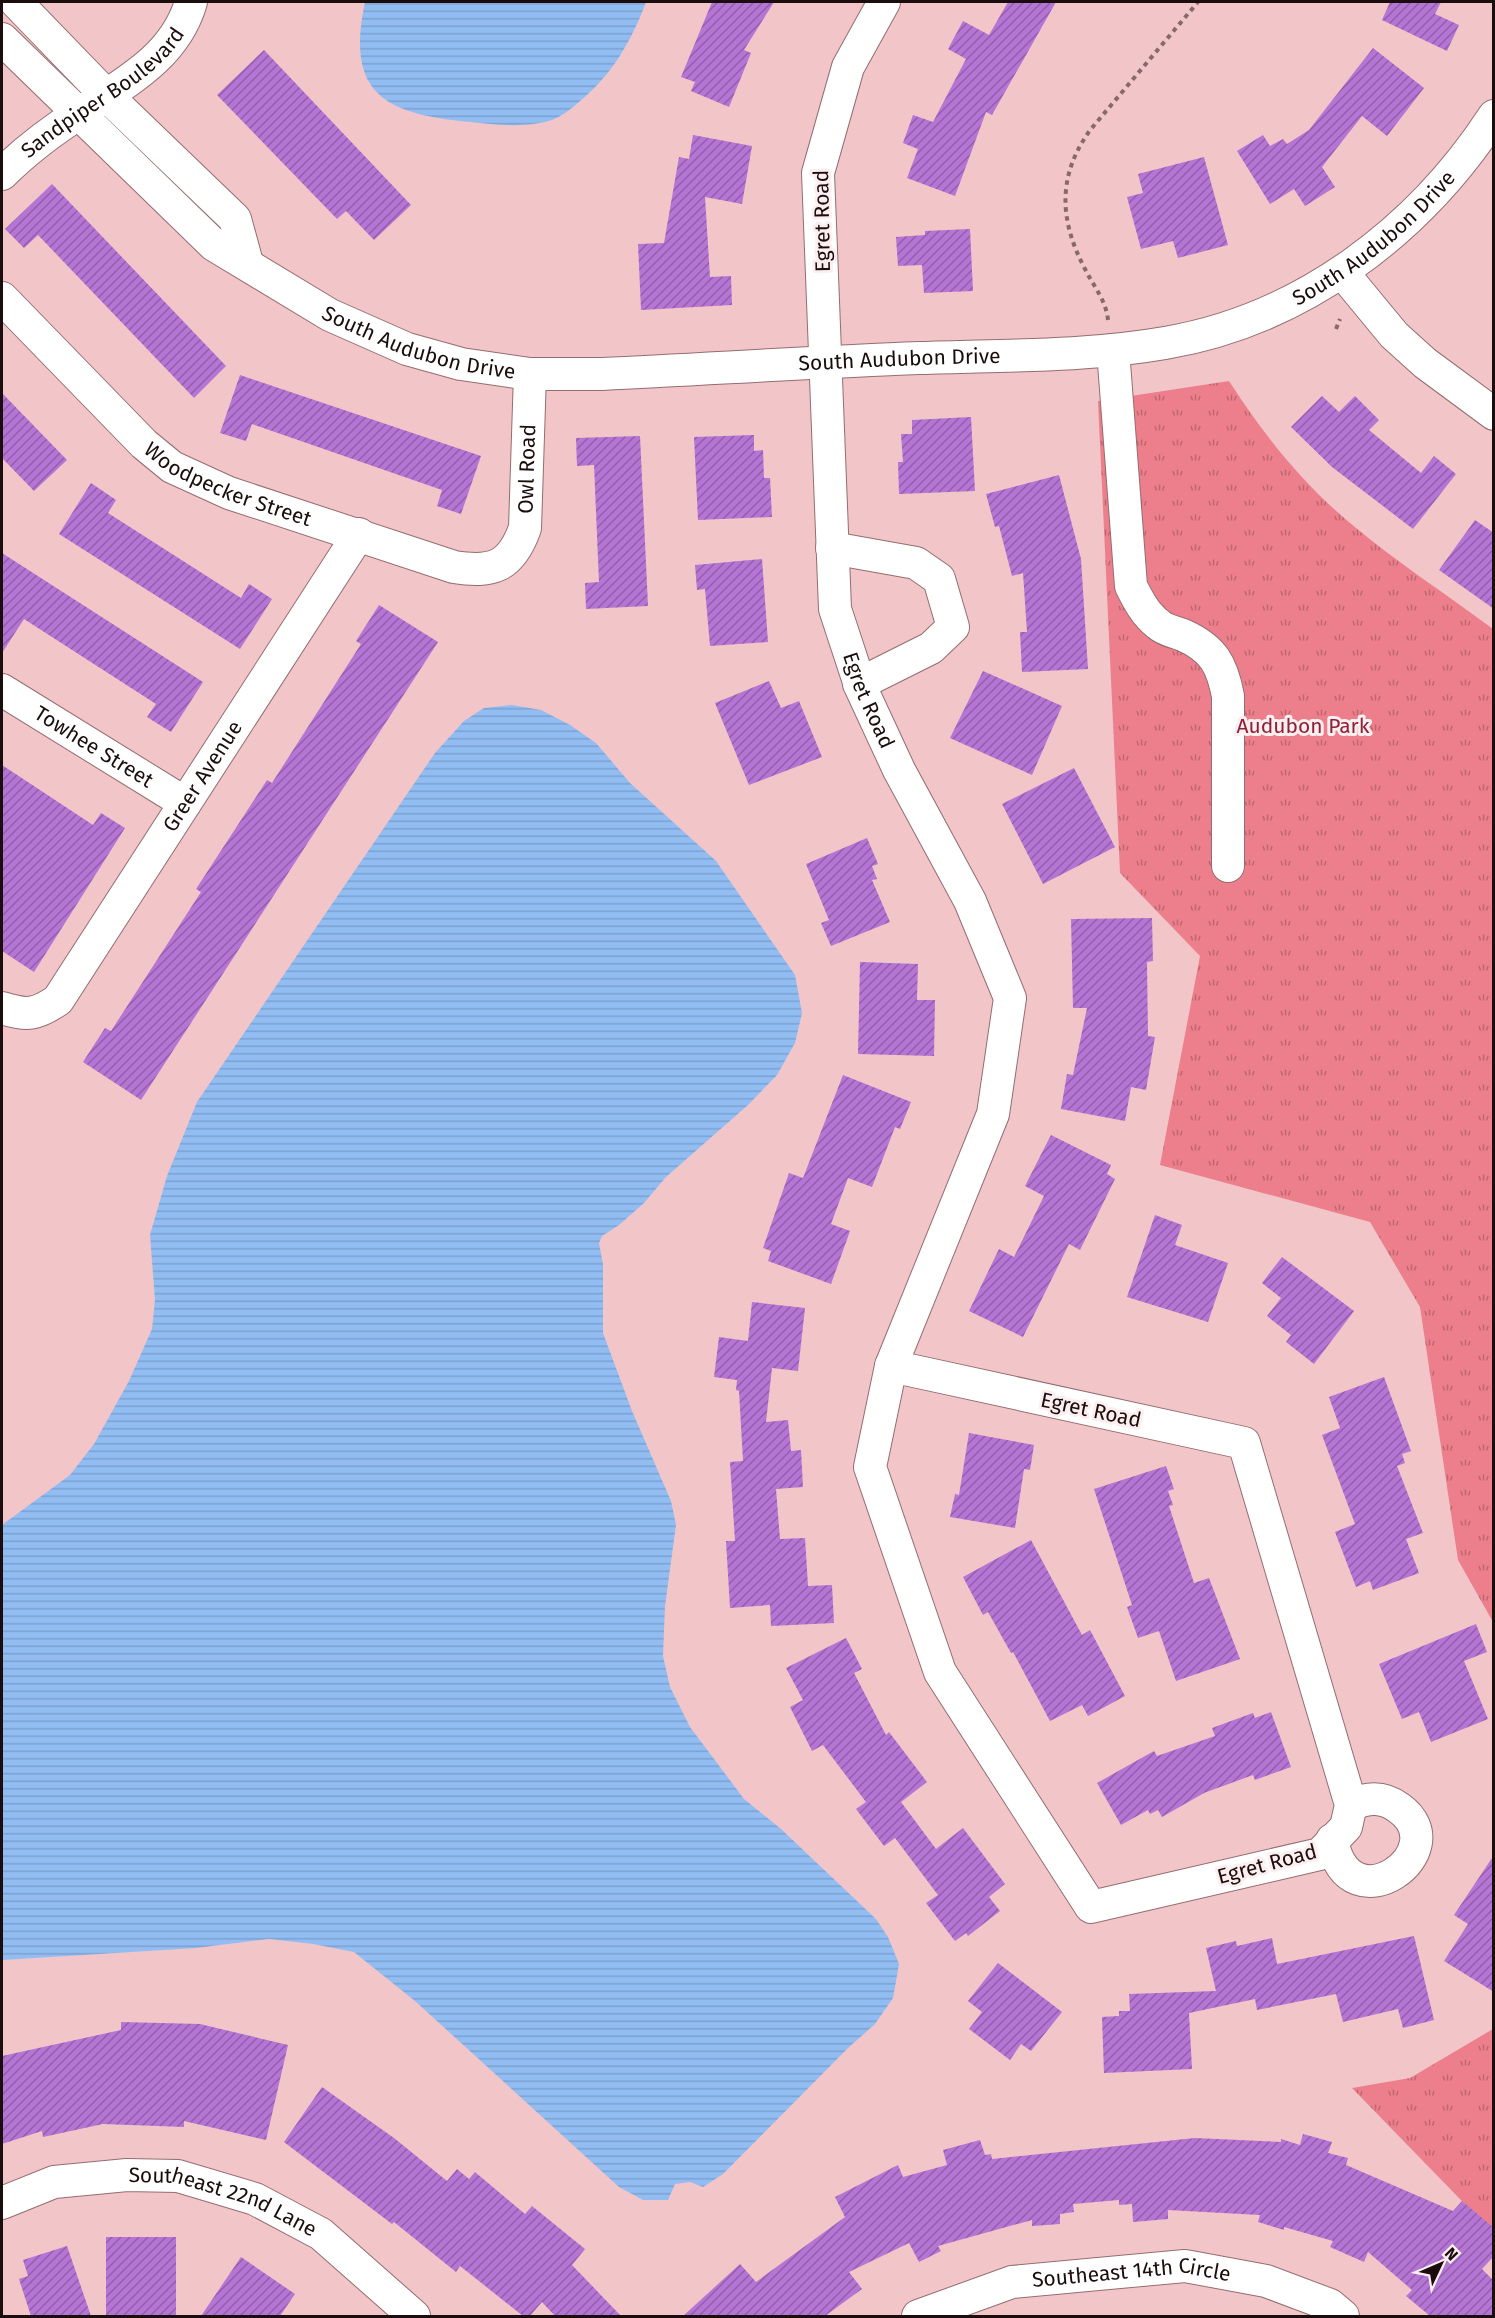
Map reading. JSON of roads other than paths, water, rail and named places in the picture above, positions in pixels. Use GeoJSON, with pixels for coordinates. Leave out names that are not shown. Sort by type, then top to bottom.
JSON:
{"type":"FeatureCollection","features":[{"type":"Feature","properties":{"kind":"street"},"geometry":{"type":"LineString","coordinates":[[16,2],[106,95],[235,219],[247,263]]}},
{"type":"Feature","properties":{"kind":"street","name":"Sandpiper Boulevard"},"geometry":{"type":"LineString","coordinates":[[2,174],[77,114],[145,69],[173,41],[187,16],[191,2]]}},
{"type":"Feature","properties":{"kind":"street","name":"Egret Road"},"geometry":{"type":"LineString","coordinates":[[884,2],[848,67],[818,173],[835,609],[859,684],[899,770],[970,901],[1010,998],[993,1114],[891,1366],[870,1467],[939,1672],[1091,1907],[1320,1854],[1347,1827],[1351,1805],[1244,1443],[891,1366]]}},
{"type":"Feature","properties":{"kind":"street","name":"South Audubon Drive"},"geometry":{"type":"LineString","coordinates":[[2,39],[213,245],[247,263],[330,315],[407,350],[461,364],[530,374],[602,374],[826,362],[1111,336],[1194,337],[1241,323],[1294,299],[1376,249],[1436,193],[1463,161],[1494,116]]}},
{"type":"Feature","properties":{"kind":"street"},"geometry":{"type":"LineString","coordinates":[[1341,272],[1394,335],[1425,363],[1494,414]]}},
{"type":"Feature","properties":{"kind":"street","name":"Woodpecker Street"},"geometry":{"type":"LineString","coordinates":[[2,298],[144,444],[172,467],[229,493],[454,567],[475,570],[491,568],[508,560]]}},
{"type":"Feature","properties":{"kind":"street"},"geometry":{"type":"LineString","coordinates":[[1111,336],[1131,586],[1141,607],[1159,625],[1186,636],[1208,651],[1222,669],[1228,696],[1228,866]]}},
{"type":"Feature","properties":{"kind":"street","name":"Owl Road"},"geometry":{"type":"LineString","coordinates":[[508,560],[518,546],[525,528],[530,374]]}},
{"type":"Feature","properties":{"kind":"street","name":"Greer Avenue"},"geometry":{"type":"LineString","coordinates":[[2,1008],[24,1014],[40,1012],[58,1000],[77,974],[359,534]]}},
{"type":"Feature","properties":{"kind":"street"},"geometry":{"type":"LineString","coordinates":[[832,548],[916,563],[939,579],[953,627],[931,648],[859,684]]}},
{"type":"Feature","properties":{"kind":"street","name":"Towhee Street"},"geometry":{"type":"LineString","coordinates":[[2,690],[185,804]]}},
{"type":"Feature","properties":{"kind":"street"},"geometry":{"type":"LineString","coordinates":[[1332,1840],[1341,1865],[1351,1875],[1364,1880],[1377,1881],[1391,1878],[1410,1860],[1415,1833],[1410,1820],[1401,1809],[1377,1798],[1363,1799],[1351,1805]]}},
{"type":"Feature","properties":{"kind":"street","name":"Southeast 22nd Lane"},"geometry":{"type":"LineString","coordinates":[[2,2203],[54,2182],[127,2175],[178,2176],[255,2199],[321,2234],[414,2316]]}},
{"type":"Feature","properties":{"kind":"street","name":"Southeast 14th Circle"},"geometry":{"type":"LineString","coordinates":[[918,2316],[1012,2282],[1185,2266],[1266,2281],[1330,2305],[1343,2316]]}},
{"type":"Feature","properties":{"kind":"water"},"geometry":{"type":"Polygon","coordinates":[[[365,2],[646,2],[627,44],[611,69],[591,92],[570,110],[555,119],[542,123],[512,125],[441,118],[416,113],[395,105],[379,94],[367,79],[361,59],[360,34],[365,2]]]}},
{"type":"Feature","properties":{"kind":"water"},"geometry":{"type":"Polygon","coordinates":[[[512,705],[541,710],[570,725],[596,743],[630,783],[716,861],[795,975],[802,1013],[795,1043],[777,1075],[748,1105],[666,1177],[644,1203],[619,1225],[602,1236],[599,1243],[603,1264],[603,1333],[632,1411],[671,1501],[676,1525],[665,1606],[663,1656],[670,1687],[690,1727],[744,1799],[781,1829],[876,1919],[888,1937],[899,1964],[893,1998],[875,2024],[848,2048],[723,2174],[703,2187],[690,2182],[675,2184],[668,2200],[643,2200],[619,2187],[415,2001],[354,1952],[269,1939],[196,1948],[2,1960],[2,1525],[70,1475],[94,1444],[129,1381],[152,1329],[155,1300],[150,1235],[167,1176],[197,1102],[435,753],[464,721],[484,708],[512,705]]]}},
{"type":"Feature","properties":{"kind":"park label","name":"Audubon Park"},"geometry":{"type":"Point","coordinates":[1303,726]}}]}
